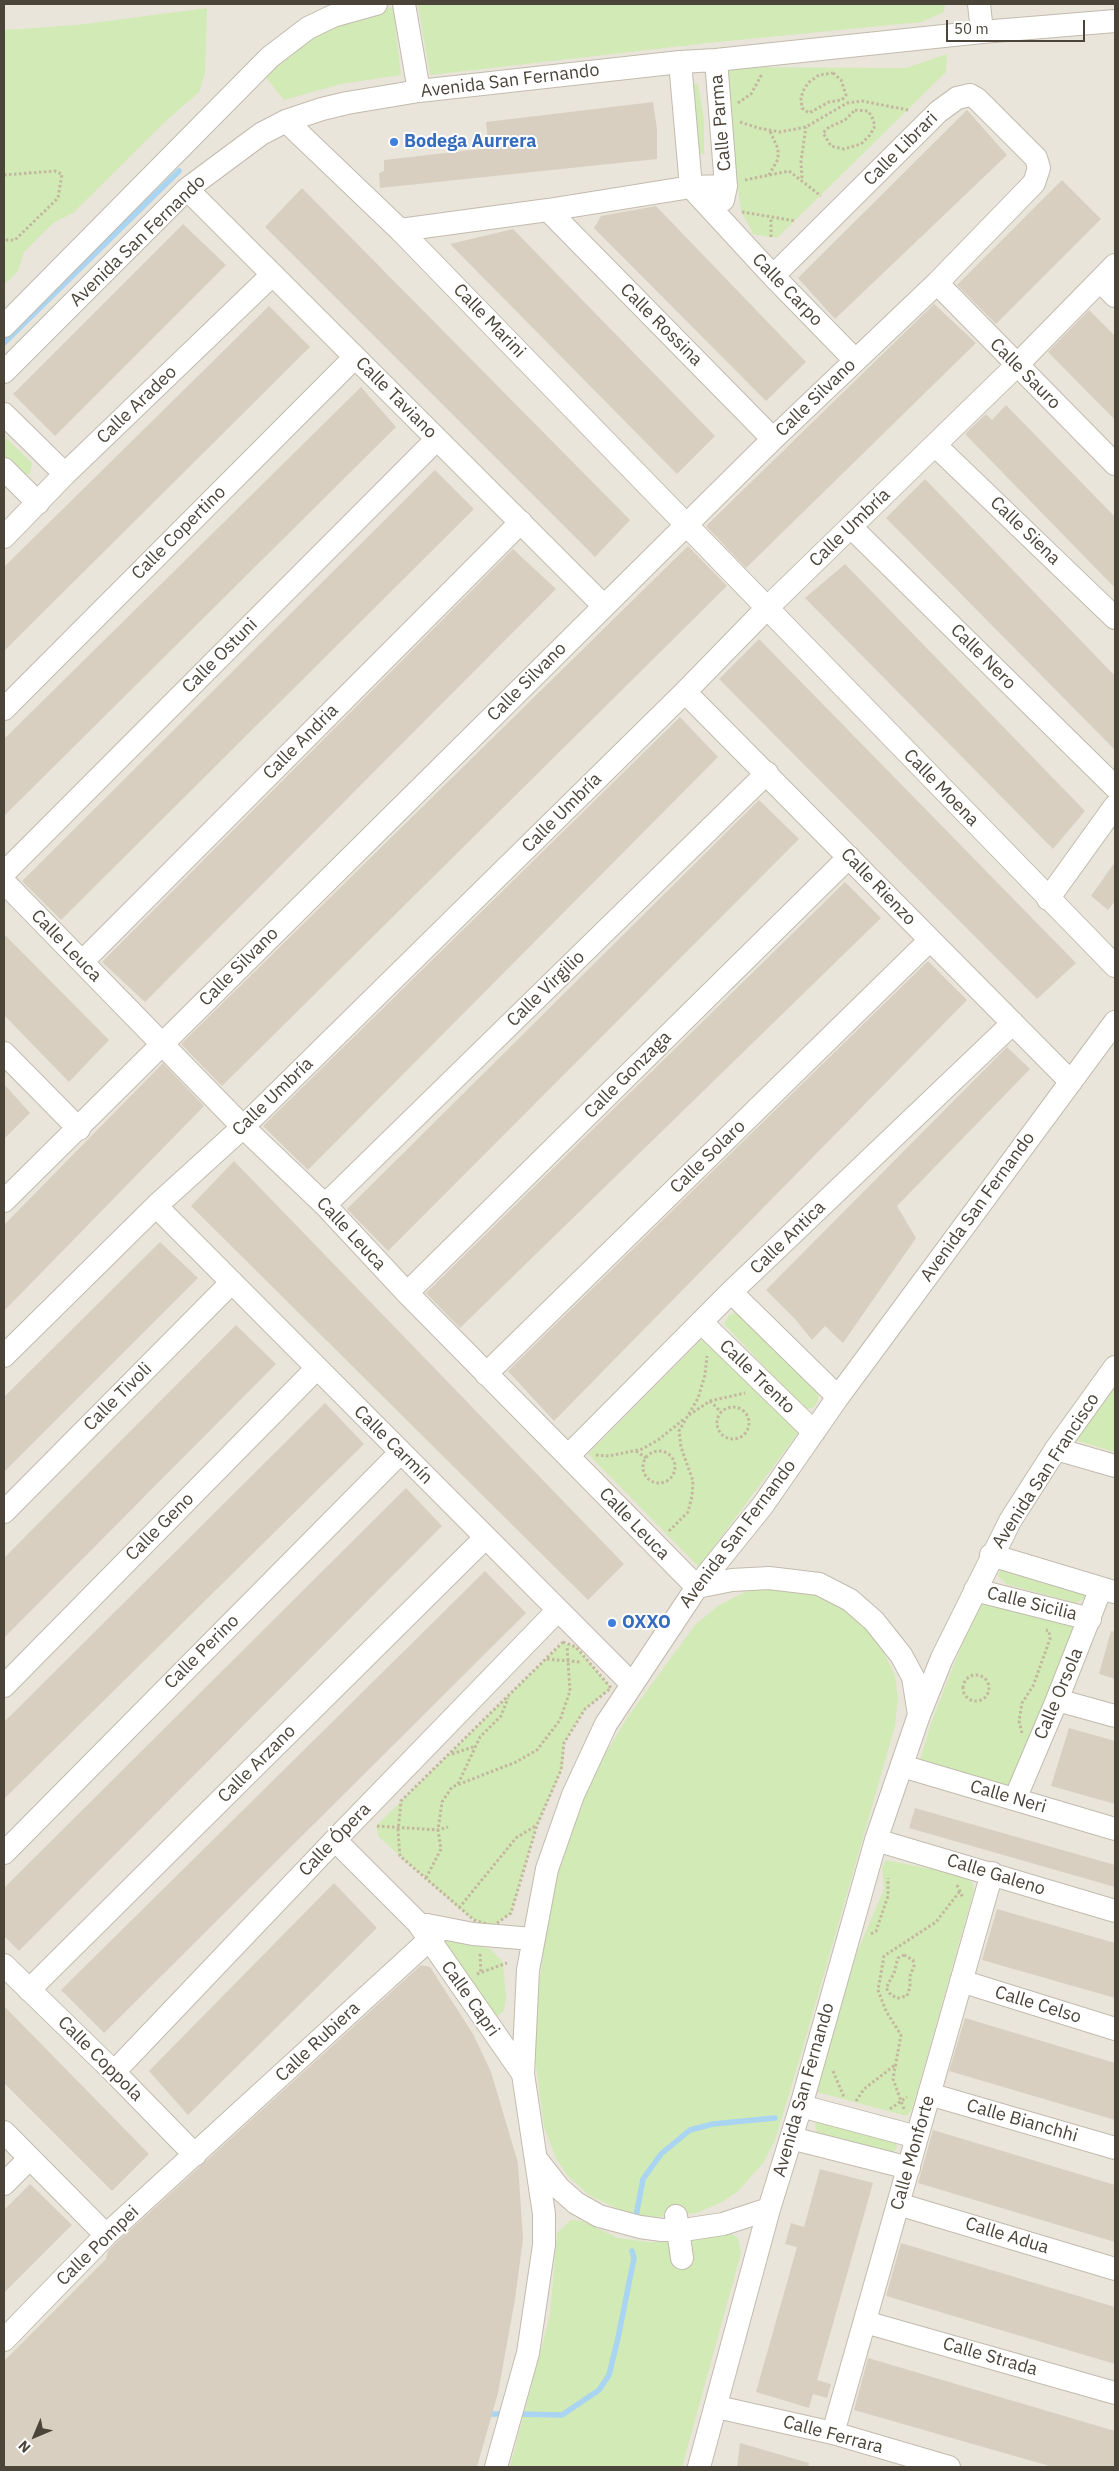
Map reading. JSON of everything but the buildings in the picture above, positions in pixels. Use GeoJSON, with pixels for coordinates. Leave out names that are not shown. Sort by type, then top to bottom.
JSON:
{"type":"FeatureCollection","features":[{"type":"Feature","properties":{"kind":"street","name":"Avenida San Fernando"},"geometry":{"type":"LineString","coordinates":[[4,326],[270,57],[308,28],[333,16],[376,4]]}},
{"type":"Feature","properties":{"kind":"street"},"geometry":{"type":"LineString","coordinates":[[404,4],[419,91]]}},
{"type":"Feature","properties":{"kind":"street"},"geometry":{"type":"LineString","coordinates":[[979,4],[982,32]]}},
{"type":"Feature","properties":{"kind":"street","name":"Avenida San Fernando"},"geometry":{"type":"LineString","coordinates":[[4,372],[187,189],[261,134],[286,122],[347,102],[419,91],[680,62],[716,60],[982,32],[1115,21]]}},
{"type":"Feature","properties":{"kind":"street","name":"Calle Parma"},"geometry":{"type":"LineString","coordinates":[[716,60],[731,184]]}},
{"type":"Feature","properties":{"kind":"street","name":"Calle Parma"},"geometry":{"type":"LineString","coordinates":[[680,62],[691,187]]}},
{"type":"Feature","properties":{"kind":"street","name":"Calle Librari"},"geometry":{"type":"LineString","coordinates":[[773,276],[938,112],[957,98],[970,95],[977,99],[1036,158]]}},
{"type":"Feature","properties":{"kind":"street","name":"Calle Marini"},"geometry":{"type":"LineString","coordinates":[[286,122],[400,230],[767,608]]}},
{"type":"Feature","properties":{"kind":"street","name":"Calle Silvano"},"geometry":{"type":"LineString","coordinates":[[4,1201],[79,1129],[161,1044],[773,439],[937,282],[1034,183],[1039,168],[1036,158]]}},
{"type":"Feature","properties":{"kind":"street"},"geometry":{"type":"LineString","coordinates":[[400,230],[548,210],[691,187],[731,184],[719,218]]}},
{"type":"Feature","properties":{"kind":"street","name":"Calle Carpo"},"geometry":{"type":"LineString","coordinates":[[691,187],[773,276],[855,360]]}},
{"type":"Feature","properties":{"kind":"street","name":"Calle Taviano"},"geometry":{"type":"LineString","coordinates":[[187,189],[604,606]]}},
{"type":"Feature","properties":{"kind":"street","name":"Calle Rossina"},"geometry":{"type":"LineString","coordinates":[[548,210],[773,439]]}},
{"type":"Feature","properties":{"kind":"street","name":"Calle Aradeo"},"geometry":{"type":"LineString","coordinates":[[4,537],[65,474],[272,275]]}},
{"type":"Feature","properties":{"kind":"street","name":"Calle Umbría"},"geometry":{"type":"LineString","coordinates":[[4,1356],[156,1206],[243,1127],[685,692],[767,608],[1016,366],[1110,281]]}},
{"type":"Feature","properties":{"kind":"street","name":"Calle Sauro"},"geometry":{"type":"LineString","coordinates":[[937,282],[1016,366],[1115,464]]}},
{"type":"Feature","properties":{"kind":"street","name":"Calle Copertino"},"geometry":{"type":"LineString","coordinates":[[4,709],[355,356]]}},
{"type":"Feature","properties":{"kind":"street"},"geometry":{"type":"LineString","coordinates":[[4,414],[65,474]]}},
{"type":"Feature","properties":{"kind":"street","name":"Calle Ostuni"},"geometry":{"type":"LineString","coordinates":[[4,872],[437,438]]}},
{"type":"Feature","properties":{"kind":"street","name":"Calle Siena"},"geometry":{"type":"LineString","coordinates":[[936,445],[1115,618]]}},
{"type":"Feature","properties":{"kind":"street"},"geometry":{"type":"LineString","coordinates":[[4,469],[38,503]]}},
{"type":"Feature","properties":{"kind":"street","name":"Calle Andria"},"geometry":{"type":"LineString","coordinates":[[82,962],[521,522]]}},
{"type":"Feature","properties":{"kind":"street","name":"Calle Nero"},"geometry":{"type":"LineString","coordinates":[[851,527],[1115,787]]}},
{"type":"Feature","properties":{"kind":"street","name":"Calle Moena"},"geometry":{"type":"LineString","coordinates":[[767,608],[1115,966]]}},
{"type":"Feature","properties":{"kind":"street","name":"Calle Rienzo"},"geometry":{"type":"LineString","coordinates":[[685,692],[1071,1082]]}},
{"type":"Feature","properties":{"kind":"street","name":"Calle Virgilio"},"geometry":{"type":"LineString","coordinates":[[325,1205],[767,773]]}},
{"type":"Feature","properties":{"kind":"street"},"geometry":{"type":"LineString","coordinates":[[1048,899],[1115,806]]}},
{"type":"Feature","properties":{"kind":"street","name":"Calle Gonzaga"},"geometry":{"type":"LineString","coordinates":[[408,1294],[849,857]]}},
{"type":"Feature","properties":{"kind":"street","name":"Calle Leuca"},"geometry":{"type":"LineString","coordinates":[[4,882],[243,1127],[325,1205],[486,1374],[578,1455],[696,1587]]}},
{"type":"Feature","properties":{"kind":"street","name":"Calle Solaro"},"geometry":{"type":"LineString","coordinates":[[486,1374],[930,940]]}},
{"type":"Feature","properties":{"kind":"street","name":"Avenida San Fernando"},"geometry":{"type":"LineString","coordinates":[[496,2467],[528,2353],[544,2245],[544,2214],[523,2074],[524,2018],[533,1939],[547,1869],[573,1796],[606,1724],[696,1587],[763,1505],[838,1396],[1115,1022]]}},
{"type":"Feature","properties":{"kind":"street","name":"Calle Antica"},"geometry":{"type":"LineString","coordinates":[[578,1455],[731,1292],[1013,1023]]}},
{"type":"Feature","properties":{"kind":"street"},"geometry":{"type":"LineString","coordinates":[[4,1054],[79,1129]]}},
{"type":"Feature","properties":{"kind":"street","name":"Calle Carmín"},"geometry":{"type":"LineString","coordinates":[[156,1206],[485,1538],[632,1683]]}},
{"type":"Feature","properties":{"kind":"street","name":"Calle Tivoli"},"geometry":{"type":"LineString","coordinates":[[4,1512],[232,1282]]}},
{"type":"Feature","properties":{"kind":"street"},"geometry":{"type":"LineString","coordinates":[[731,1292],[838,1396]]}},
{"type":"Feature","properties":{"kind":"street","name":"Calle Trento"},"geometry":{"type":"LineString","coordinates":[[701,1322],[814,1432]]}},
{"type":"Feature","properties":{"kind":"street","name":"Avenida San Francisco"},"geometry":{"type":"LineString","coordinates":[[919,1715],[942,1658],[991,1555],[1010,1521],[1056,1449],[1115,1367]]}},
{"type":"Feature","properties":{"kind":"street","name":"Calle Geno"},"geometry":{"type":"LineString","coordinates":[[4,1686],[317,1368]]}},
{"type":"Feature","properties":{"kind":"street"},"geometry":{"type":"LineString","coordinates":[[1056,1449],[1115,1466]]}},
{"type":"Feature","properties":{"kind":"street","name":"Calle Perino"},"geometry":{"type":"LineString","coordinates":[[4,1853],[401,1452]]}},
{"type":"Feature","properties":{"kind":"street","name":"Calle Arzano"},"geometry":{"type":"LineString","coordinates":[[28,1990],[485,1538]]}},
{"type":"Feature","properties":{"kind":"street","name":"Calle Sicilia"},"geometry":{"type":"LineString","coordinates":[[991,1555],[1108,1590]]}},
{"type":"Feature","properties":{"kind":"street"},"geometry":{"type":"LineString","coordinates":[[696,1587],[732,1580],[769,1578],[819,1584],[850,1600],[874,1621],[901,1655],[913,1677],[919,1715]]}},
{"type":"Feature","properties":{"kind":"street","name":"Calle Sicilia"},"geometry":{"type":"LineString","coordinates":[[975,1590],[1090,1619]]}},
{"type":"Feature","properties":{"kind":"street","name":"Calle Orsola"},"geometry":{"type":"LineString","coordinates":[[1014,1799],[1090,1619],[1108,1590]]}},
{"type":"Feature","properties":{"kind":"street","name":"Calle Ópera"},"geometry":{"type":"LineString","coordinates":[[114,2072],[558,1610]]}},
{"type":"Feature","properties":{"kind":"street"},"geometry":{"type":"LineString","coordinates":[[1057,1700],[1115,1716]]}},
{"type":"Feature","properties":{"kind":"street","name":"Avenida San Fernando"},"geometry":{"type":"LineString","coordinates":[[699,2467],[769,2209],[801,2106],[876,1840],[919,1715]]}},
{"type":"Feature","properties":{"kind":"street","name":"Calle Neri"},"geometry":{"type":"LineString","coordinates":[[902,1766],[1115,1829]]}},
{"type":"Feature","properties":{"kind":"street","name":"Calle Capri"},"geometry":{"type":"LineString","coordinates":[[335,1840],[429,1930],[523,2074]]}},
{"type":"Feature","properties":{"kind":"street","name":"Calle Galeno"},"geometry":{"type":"LineString","coordinates":[[876,1840],[1115,1911]]}},
{"type":"Feature","properties":{"kind":"street","name":"Calle Monforte"},"geometry":{"type":"LineString","coordinates":[[833,2434],[909,2168],[917,2137],[921,2094],[962,1981],[992,1873]]}},
{"type":"Feature","properties":{"kind":"street","name":"Calle Capri"},"geometry":{"type":"LineString","coordinates":[[429,1930],[533,1939]]}},
{"type":"Feature","properties":{"kind":"street","name":"Calle Rubiera"},"geometry":{"type":"LineString","coordinates":[[195,2155],[429,1930]]}},
{"type":"Feature","properties":{"kind":"street","name":"Calle Coppola"},"geometry":{"type":"LineString","coordinates":[[4,1965],[114,2072],[195,2155]]}},
{"type":"Feature","properties":{"kind":"street","name":"Calle Celso"},"geometry":{"type":"LineString","coordinates":[[962,1981],[1115,2029]]}},
{"type":"Feature","properties":{"kind":"street","name":"Calle Bianchhi"},"geometry":{"type":"LineString","coordinates":[[921,2094],[1115,2148]]}},
{"type":"Feature","properties":{"kind":"street"},"geometry":{"type":"LineString","coordinates":[[801,2106],[917,2137]]}},
{"type":"Feature","properties":{"kind":"street"},"geometry":{"type":"LineString","coordinates":[[4,2132],[106,2236]]}},
{"type":"Feature","properties":{"kind":"street"},"geometry":{"type":"LineString","coordinates":[[791,2138],[909,2168]]}},
{"type":"Feature","properties":{"kind":"street","name":"Calle Pompei"},"geometry":{"type":"LineString","coordinates":[[4,2340],[106,2236],[195,2155]]}},
{"type":"Feature","properties":{"kind":"street"},"geometry":{"type":"LineString","coordinates":[[4,2184],[29,2159]]}},
{"type":"Feature","properties":{"kind":"street"},"geometry":{"type":"LineString","coordinates":[[536,2159],[576,2203],[599,2216],[640,2227],[662,2230],[676,2222],[724,2224],[769,2209]]}},
{"type":"Feature","properties":{"kind":"street","name":"Calle Adua"},"geometry":{"type":"LineString","coordinates":[[898,2204],[1115,2269]]}},
{"type":"Feature","properties":{"kind":"street"},"geometry":{"type":"LineString","coordinates":[[676,2222],[682,2258]]}},
{"type":"Feature","properties":{"kind":"street","name":"Calle Strada"},"geometry":{"type":"LineString","coordinates":[[865,2322],[1115,2393]]}},
{"type":"Feature","properties":{"kind":"street","name":"Calle Ferrara"},"geometry":{"type":"LineString","coordinates":[[717,2406],[833,2434],[949,2467]]}},
{"type":"Feature","properties":{"kind":"path"},"geometry":{"type":"LineString","coordinates":[[736,105],[751,94],[760,81],[764,67]]}},
{"type":"Feature","properties":{"kind":"path"},"geometry":{"type":"LineString","coordinates":[[833,73],[841,80],[846,95],[842,100],[829,102],[808,114],[802,108],[803,91],[808,83],[819,75],[833,73]]}},
{"type":"Feature","properties":{"kind":"path"},"geometry":{"type":"LineString","coordinates":[[736,120],[780,132],[806,127],[847,104],[862,101],[908,110]]}},
{"type":"Feature","properties":{"kind":"path"},"geometry":{"type":"LineString","coordinates":[[855,110],[868,110],[875,126],[870,135],[862,144],[844,149],[831,146],[823,133],[829,127],[846,120],[855,110]]}},
{"type":"Feature","properties":{"kind":"path"},"geometry":{"type":"LineString","coordinates":[[802,179],[801,161],[806,127]]}},
{"type":"Feature","properties":{"kind":"path"},"geometry":{"type":"LineString","coordinates":[[768,175],[778,159],[770,130]]}},
{"type":"Feature","properties":{"kind":"path"},"geometry":{"type":"LineString","coordinates":[[4,175],[55,171],[62,174],[58,198],[15,240],[4,240]]}},
{"type":"Feature","properties":{"kind":"path"},"geometry":{"type":"LineString","coordinates":[[731,184],[789,171],[802,179],[821,196]]}},
{"type":"Feature","properties":{"kind":"path"},"geometry":{"type":"LineString","coordinates":[[741,211],[796,221]]}},
{"type":"Feature","properties":{"kind":"path"},"geometry":{"type":"LineString","coordinates":[[771,217],[771,237]]}},
{"type":"Feature","properties":{"kind":"path"},"geometry":{"type":"LineString","coordinates":[[666,1535],[688,1512],[692,1496],[693,1481],[681,1447],[679,1432],[698,1398],[705,1375],[707,1353]]}},
{"type":"Feature","properties":{"kind":"path"},"geometry":{"type":"LineString","coordinates":[[578,1455],[608,1456],[636,1450],[658,1440],[688,1415],[710,1401],[754,1391]]}},
{"type":"Feature","properties":{"kind":"path"},"geometry":{"type":"LineString","coordinates":[[710,1401],[721,1412]]}},
{"type":"Feature","properties":{"kind":"path"},"geometry":{"type":"LineString","coordinates":[[729,1407],[744,1411],[748,1426],[744,1434],[734,1439],[724,1436],[717,1428],[716,1422],[721,1412],[729,1407]]}},
{"type":"Feature","properties":{"kind":"path"},"geometry":{"type":"LineString","coordinates":[[607,1465],[609,1448]]}},
{"type":"Feature","properties":{"kind":"path"},"geometry":{"type":"LineString","coordinates":[[636,1450],[646,1458]]}},
{"type":"Feature","properties":{"kind":"path"},"geometry":{"type":"LineString","coordinates":[[654,1452],[664,1452],[672,1458],[674,1472],[668,1480],[652,1481],[644,1468],[646,1458],[654,1452]]}},
{"type":"Feature","properties":{"kind":"path"},"geometry":{"type":"LineString","coordinates":[[1022,1734],[1018,1721],[1022,1703],[1033,1686],[1050,1639],[1049,1631],[1042,1628]]}},
{"type":"Feature","properties":{"kind":"path"},"geometry":{"type":"LineString","coordinates":[[563,1642],[576,1648],[611,1688],[585,1709],[564,1743],[561,1770],[537,1825],[511,1913],[493,1926],[474,1920],[400,1856],[399,1827],[401,1801],[546,1659],[563,1642]]}},
{"type":"Feature","properties":{"kind":"path"},"geometry":{"type":"LineString","coordinates":[[426,1878],[441,1849],[438,1830],[442,1802],[452,1787],[516,1762],[537,1750],[560,1720],[570,1691],[566,1644]]}},
{"type":"Feature","properties":{"kind":"path"},"geometry":{"type":"LineString","coordinates":[[546,1659],[588,1662]]}},
{"type":"Feature","properties":{"kind":"path"},"geometry":{"type":"LineString","coordinates":[[977,1675],[988,1681],[988,1693],[982,1699],[974,1700],[966,1695],[964,1684],[970,1677],[977,1675]]}},
{"type":"Feature","properties":{"kind":"path"},"geometry":{"type":"LineString","coordinates":[[458,1785],[480,1737],[501,1716],[509,1695]]}},
{"type":"Feature","properties":{"kind":"path"},"geometry":{"type":"LineString","coordinates":[[448,1755],[476,1746]]}},
{"type":"Feature","properties":{"kind":"path"},"geometry":{"type":"LineString","coordinates":[[460,1908],[516,1838],[537,1825]]}},
{"type":"Feature","properties":{"kind":"path"},"geometry":{"type":"LineString","coordinates":[[376,1826],[438,1830],[448,1827]]}},
{"type":"Feature","properties":{"kind":"path"},"geometry":{"type":"LineString","coordinates":[[864,1938],[876,1931],[888,1896],[888,1876]]}},
{"type":"Feature","properties":{"kind":"path"},"geometry":{"type":"LineString","coordinates":[[954,1879],[966,1904]]}},
{"type":"Feature","properties":{"kind":"path"},"geometry":{"type":"LineString","coordinates":[[907,2116],[893,2079],[901,2035],[886,2012],[878,1990],[884,1956],[936,1922],[966,1886]]}},
{"type":"Feature","properties":{"kind":"path"},"geometry":{"type":"LineString","coordinates":[[479,1946],[481,1973]]}},
{"type":"Feature","properties":{"kind":"path"},"geometry":{"type":"LineString","coordinates":[[904,1955],[913,1960],[914,1966],[910,1976],[910,1987],[907,1996],[898,1998],[891,1995],[886,1988],[894,1973],[898,1958],[904,1955]]}},
{"type":"Feature","properties":{"kind":"path"},"geometry":{"type":"LineString","coordinates":[[472,1975],[507,1963]]}},
{"type":"Feature","properties":{"kind":"path"},"geometry":{"type":"LineString","coordinates":[[829,2062],[845,2099],[863,2104]]}},
{"type":"Feature","properties":{"kind":"path"},"geometry":{"type":"LineString","coordinates":[[855,2102],[864,2089],[895,2065]]}},
{"type":"Feature","properties":{"kind":"path"},"geometry":{"type":"LineString","coordinates":[[893,2112],[887,2110],[921,2094]]}},
{"type":"Feature","properties":{"kind":"shaded area"},"geometry":{"type":"Polygon","coordinates":[[[4,4],[1115,4],[1115,2467],[4,2467],[4,4]]]}},
{"type":"Feature","properties":{"kind":"green space"},"geometry":{"type":"Polygon","coordinates":[[[945,4],[944,12],[921,22],[708,43],[430,75],[418,5],[945,4]]]}},
{"type":"Feature","properties":{"kind":"green space"},"geometry":{"type":"Polygon","coordinates":[[[393,7],[401,75],[341,84],[284,100],[260,70],[355,12],[393,7]]]}},
{"type":"Feature","properties":{"kind":"green space"},"geometry":{"type":"Polygon","coordinates":[[[207,8],[205,73],[199,92],[168,119],[73,213],[53,223],[24,252],[18,271],[4,285],[4,30],[77,25],[207,8]]]}},
{"type":"Feature","properties":{"kind":"green space"},"geometry":{"type":"Polygon","coordinates":[[[947,54],[946,72],[777,238],[753,234],[741,211],[722,67],[906,68],[947,54]]]}},
{"type":"Feature","properties":{"kind":"green space"},"geometry":{"type":"Polygon","coordinates":[[[687,83],[698,84],[704,120],[704,154],[694,153],[687,83]]]}},
{"type":"Feature","properties":{"kind":"green space"},"geometry":{"type":"Polygon","coordinates":[[[4,436],[32,463],[30,474],[20,474],[4,458],[4,436]]]}},
{"type":"Feature","properties":{"kind":"green space"},"geometry":{"type":"Polygon","coordinates":[[[736,1313],[746,1318],[818,1389],[818,1401],[813,1408],[805,1409],[724,1324],[729,1315],[736,1313]]]}},
{"type":"Feature","properties":{"kind":"green space"},"geometry":{"type":"Polygon","coordinates":[[[704,1337],[801,1429],[699,1567],[588,1454],[704,1337]]]}},
{"type":"Feature","properties":{"kind":"green space"},"geometry":{"type":"Polygon","coordinates":[[[1115,1381],[1115,1452],[1074,1440],[1115,1381]]]}},
{"type":"Feature","properties":{"kind":"green space"},"geometry":{"type":"Polygon","coordinates":[[[1009,1566],[1083,1591],[1085,1598],[1076,1603],[1006,1584],[998,1576],[1000,1571],[1009,1566]]]}},
{"type":"Feature","properties":{"kind":"green space"},"geometry":{"type":"Polygon","coordinates":[[[776,1587],[806,1590],[833,1600],[875,1634],[895,1676],[898,1698],[895,1726],[775,2140],[763,2163],[738,2191],[722,2202],[697,2213],[648,2218],[627,2213],[590,2196],[568,2176],[556,2158],[544,2127],[535,2058],[536,2009],[550,1898],[585,1794],[627,1718],[695,1625],[718,1606],[749,1590],[776,1587]]]}},
{"type":"Feature","properties":{"kind":"green space"},"geometry":{"type":"Polygon","coordinates":[[[985,1599],[1073,1624],[1072,1641],[1012,1788],[919,1764],[931,1723],[977,1606],[985,1599]]]}},
{"type":"Feature","properties":{"kind":"green space"},"geometry":{"type":"Polygon","coordinates":[[[563,1642],[576,1647],[611,1688],[585,1709],[564,1743],[563,1767],[537,1825],[511,1913],[493,1926],[474,1920],[459,1908],[379,1837],[376,1826],[563,1642]]]}},
{"type":"Feature","properties":{"kind":"green space"},"geometry":{"type":"Polygon","coordinates":[[[886,1860],[956,1874],[972,1882],[974,1890],[912,2109],[907,2116],[817,2092],[822,2058],[858,1950],[884,1889],[882,1867],[886,1860]]]}},
{"type":"Feature","properties":{"kind":"green space"},"geometry":{"type":"Polygon","coordinates":[[[445,1935],[490,1949],[503,1962],[506,1997],[504,2011],[496,2017],[437,1945],[445,1935]]]}},
{"type":"Feature","properties":{"kind":"green space"},"geometry":{"type":"Polygon","coordinates":[[[817,2118],[896,2142],[897,2147],[893,2153],[817,2132],[815,2126],[817,2118]]]}},
{"type":"Feature","properties":{"kind":"green space"},"geometry":{"type":"Polygon","coordinates":[[[571,2220],[582,2221],[618,2238],[649,2242],[681,2242],[727,2231],[738,2238],[741,2253],[682,2467],[510,2467],[550,2315],[557,2233],[571,2220]]]}},
{"type":"Feature","properties":{"kind":"waterway"},"geometry":{"type":"LineString","coordinates":[[4,343],[179,171]]}},
{"type":"Feature","properties":{"kind":"waterway"},"geometry":{"type":"LineString","coordinates":[[636,2216],[643,2179],[661,2154],[690,2130],[713,2124],[775,2118]]}},
{"type":"Feature","properties":{"kind":"waterway"},"geometry":{"type":"LineString","coordinates":[[516,2414],[562,2415],[599,2390],[609,2375],[618,2338],[634,2258],[632,2251]]}},
{"type":"Feature","properties":{"kind":"waterway"},"geometry":{"type":"LineString","coordinates":[[486,2414],[507,2414]]}},
{"type":"Feature","properties":{"kind":"place","name":"Bodega Aurrera"},"geometry":{"type":"Point","coordinates":[394,142]}},
{"type":"Feature","properties":{"kind":"place","name":"OXXO"},"geometry":{"type":"Point","coordinates":[612,1623]}}]}
